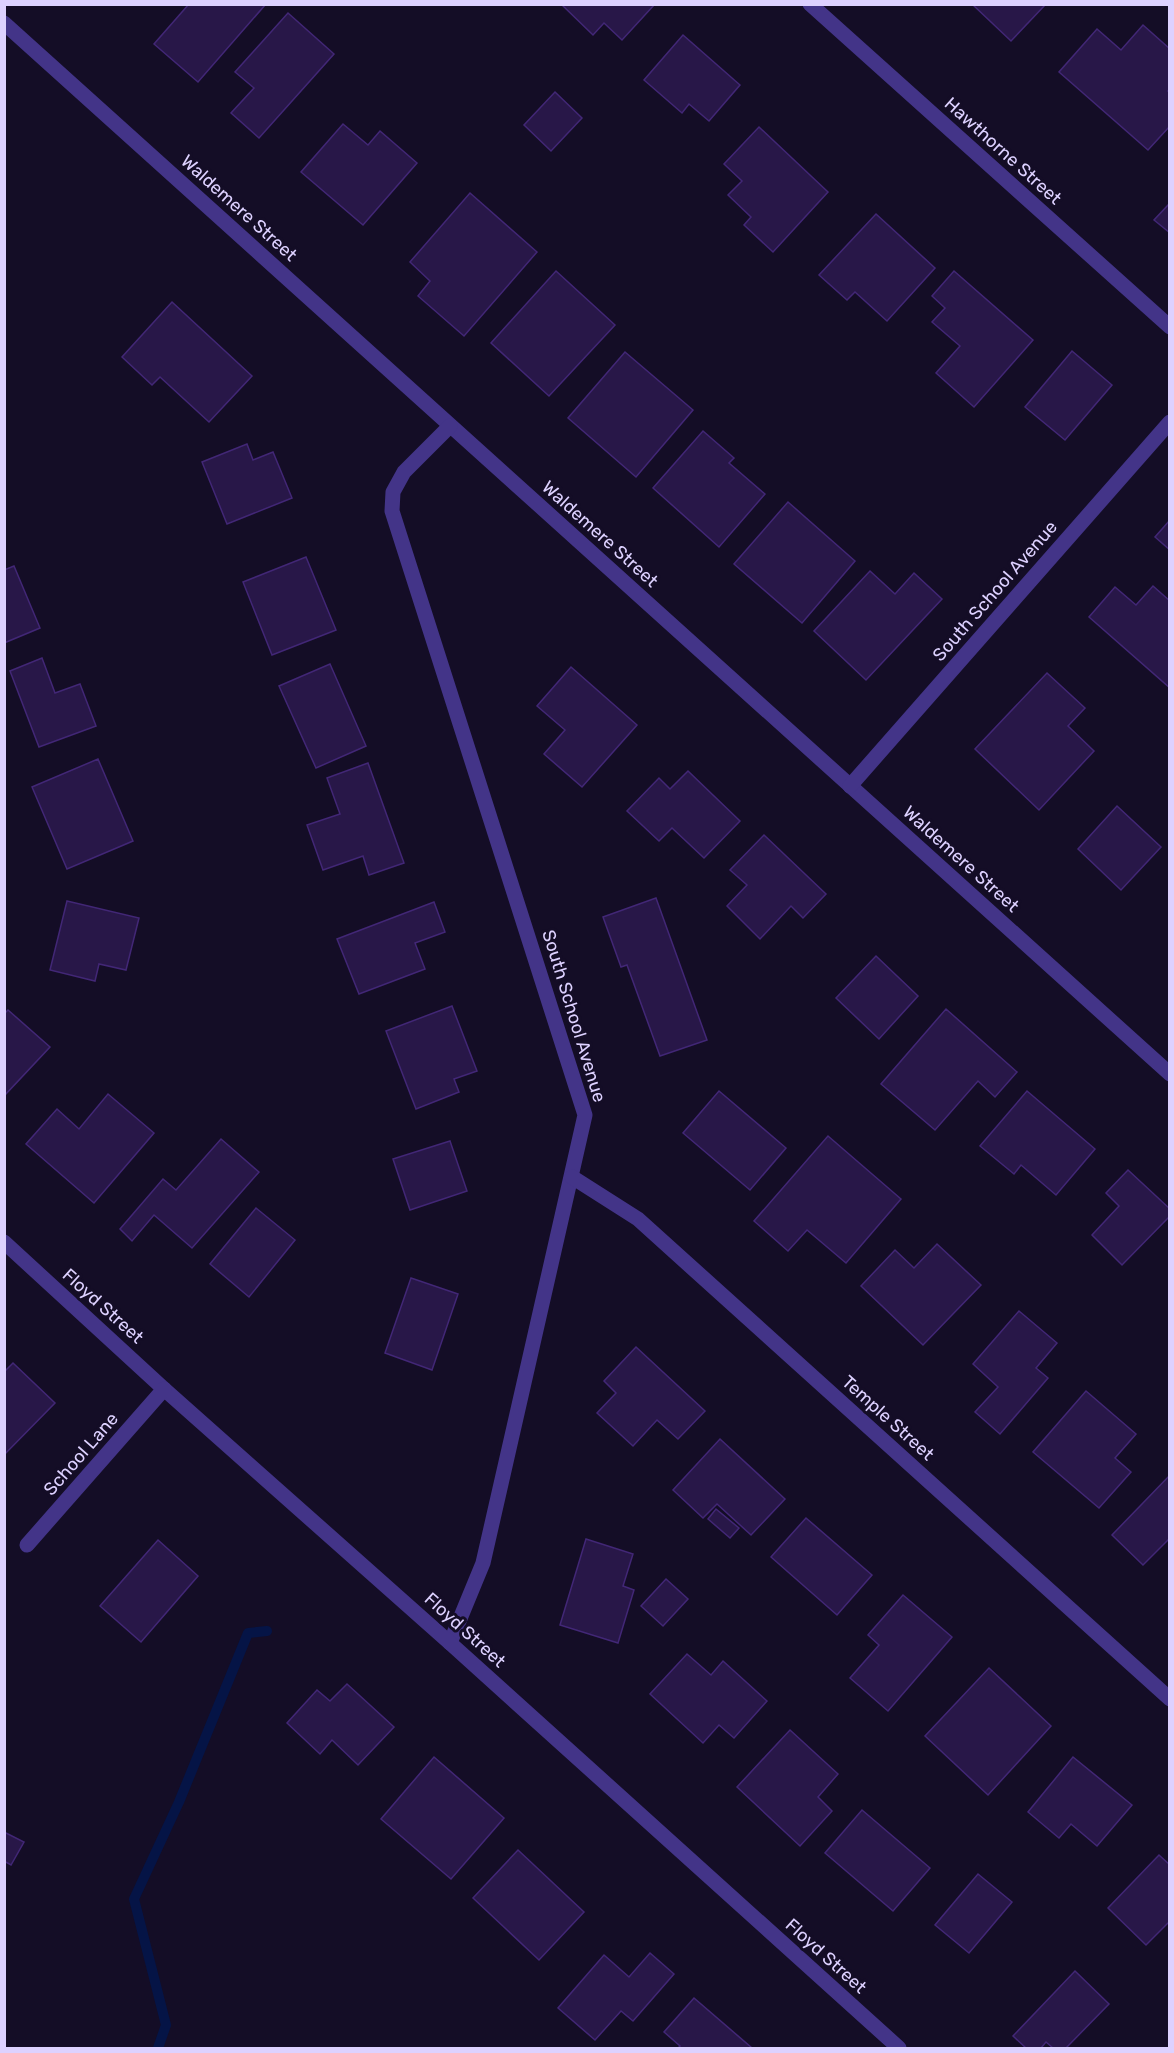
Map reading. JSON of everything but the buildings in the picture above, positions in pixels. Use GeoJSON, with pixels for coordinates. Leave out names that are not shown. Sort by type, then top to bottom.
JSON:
{"type":"FeatureCollection","features":[{"type":"Feature","properties":{"kind":"street","name":"Hawthorne Street"},"geometry":{"type":"LineString","coordinates":[[810,4],[1170,327]]}},
{"type":"Feature","properties":{"kind":"street","name":"Waldemere Street"},"geometry":{"type":"LineString","coordinates":[[4,22],[1170,1074]]}},
{"type":"Feature","properties":{"kind":"street","name":"South School Avenue"},"geometry":{"type":"LineString","coordinates":[[850,786],[1170,423]]}},
{"type":"Feature","properties":{"kind":"street","name":"South School Avenue"},"geometry":{"type":"LineString","coordinates":[[450,426],[404,472],[393,492],[392,511],[585,1115],[483,1563],[450,1643]]}},
{"type":"Feature","properties":{"kind":"street","name":"Temple Street"},"geometry":{"type":"LineString","coordinates":[[572,1178],[638,1219],[1170,1699]]}},
{"type":"Feature","properties":{"kind":"street","name":"Floyd Street"},"geometry":{"type":"LineString","coordinates":[[4,1242],[164,1389],[450,1643],[899,2049]]}},
{"type":"Feature","properties":{"kind":"street","name":"School Lane"},"geometry":{"type":"LineString","coordinates":[[27,1545],[164,1389]]}},
{"type":"Feature","properties":{"kind":"waterway"},"geometry":{"type":"LineString","coordinates":[[158,2048],[166,2025],[134,1899],[179,1802],[248,1633],[267,1631]]}}]}
